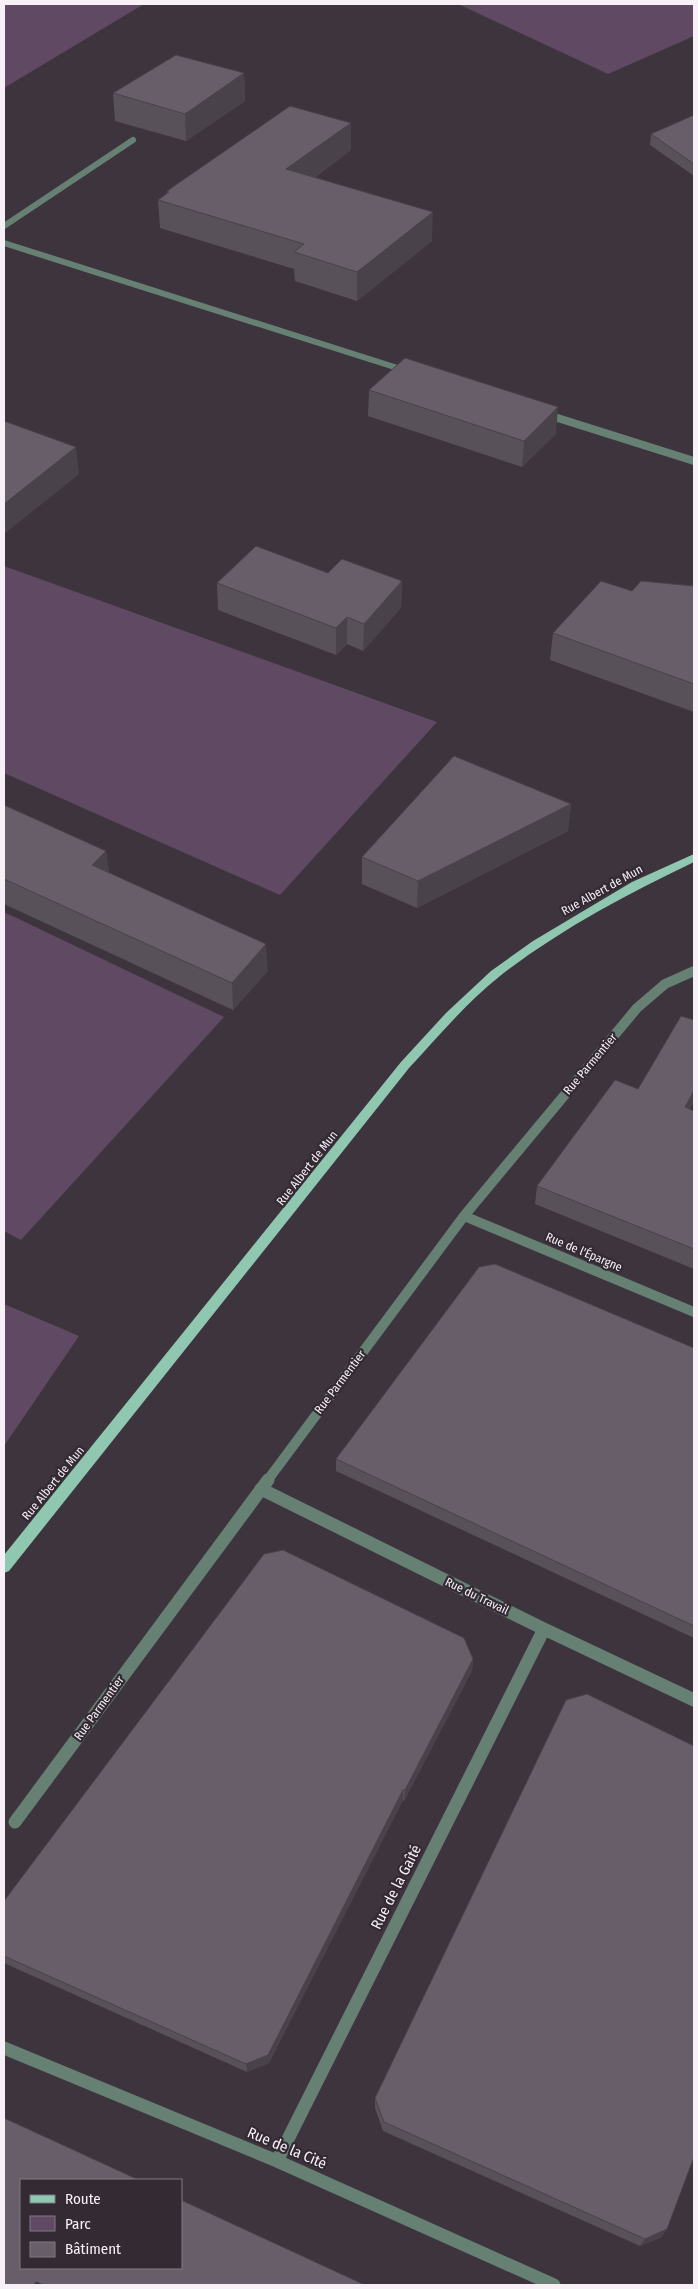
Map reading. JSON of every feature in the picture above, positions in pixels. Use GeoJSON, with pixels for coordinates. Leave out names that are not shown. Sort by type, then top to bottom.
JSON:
{"type":"FeatureCollection","features":[{"type":"Feature","properties":{"kind":"main road","name":"Rue Albert de Mun"},"geometry":{"type":"LineString","coordinates":[[4,1566],[405,1065],[450,1016],[495,974],[537,944],[636,885],[694,858]]}},
{"type":"Feature","properties":{"kind":"street"},"geometry":{"type":"LineString","coordinates":[[4,226],[133,140]]}},
{"type":"Feature","properties":{"kind":"street"},"geometry":{"type":"LineString","coordinates":[[4,243],[410,372]]}},
{"type":"Feature","properties":{"kind":"street"},"geometry":{"type":"LineString","coordinates":[[534,410],[694,461]]}},
{"type":"Feature","properties":{"kind":"street","name":"Rue Parmentier"},"geometry":{"type":"LineString","coordinates":[[15,1822],[464,1216],[636,1008],[665,984],[694,971]]}},
{"type":"Feature","properties":{"kind":"street","name":"Rue de l'Épargne"},"geometry":{"type":"LineString","coordinates":[[464,1216],[694,1312]]}},
{"type":"Feature","properties":{"kind":"street","name":"Rue du Travail"},"geometry":{"type":"LineString","coordinates":[[261,1489],[544,1629],[694,1700]]}},
{"type":"Feature","properties":{"kind":"street","name":"Rue de la Gaîté"},"geometry":{"type":"LineString","coordinates":[[277,2161],[544,1629]]}},
{"type":"Feature","properties":{"kind":"street","name":"Rue de la Cité"},"geometry":{"type":"LineString","coordinates":[[4,2048],[277,2161],[554,2285]]}},
{"type":"Feature","properties":{"kind":"green space"},"geometry":{"type":"Polygon","coordinates":[[[4,4],[144,4],[4,88],[4,4]]]}},
{"type":"Feature","properties":{"kind":"green space"},"geometry":{"type":"Polygon","coordinates":[[[458,4],[694,4],[694,36],[608,74],[458,4]]]}},
{"type":"Feature","properties":{"kind":"green space"},"geometry":{"type":"Polygon","coordinates":[[[4,566],[437,722],[280,895],[4,773],[4,566]]]}},
{"type":"Feature","properties":{"kind":"green space"},"geometry":{"type":"Polygon","coordinates":[[[4,912],[224,1017],[21,1240],[4,1231],[4,912]]]}},
{"type":"Feature","properties":{"kind":"green space"},"geometry":{"type":"Polygon","coordinates":[[[4,1304],[79,1336],[4,1446],[4,1304]]]}},
{"type":"Feature","properties":{"kind":"building"},"geometry":{"type":"Polygon","coordinates":[[[176,55],[244,73],[185,114],[113,93],[176,55]]]}},
{"type":"Feature","properties":{"kind":"building"},"geometry":{"type":"Polygon","coordinates":[[[290,106],[351,123],[286,169],[433,212],[357,272],[294,252],[304,244],[158,200],[169,192],[167,191],[290,106]]]}},
{"type":"Feature","properties":{"kind":"building"},"geometry":{"type":"Polygon","coordinates":[[[694,115],[694,164],[651,134],[694,115]]]}},
{"type":"Feature","properties":{"kind":"building"},"geometry":{"type":"Polygon","coordinates":[[[405,358],[558,407],[524,441],[369,390],[405,358]]]}},
{"type":"Feature","properties":{"kind":"building"},"geometry":{"type":"Polygon","coordinates":[[[4,421],[76,447],[4,504],[4,421]]]}},
{"type":"Feature","properties":{"kind":"building"},"geometry":{"type":"Polygon","coordinates":[[[256,546],[328,573],[342,559],[402,581],[364,624],[347,617],[336,628],[217,583],[256,546]]]}},
{"type":"Feature","properties":{"kind":"building"},"geometry":{"type":"Polygon","coordinates":[[[601,581],[632,591],[641,581],[694,586],[694,684],[553,633],[601,581]]]}},
{"type":"Feature","properties":{"kind":"building"},"geometry":{"type":"Polygon","coordinates":[[[454,756],[571,804],[418,881],[362,857],[454,756]]]}},
{"type":"Feature","properties":{"kind":"building"},"geometry":{"type":"Polygon","coordinates":[[[4,805],[106,851],[92,865],[266,944],[232,983],[4,879],[4,805]]]}},
{"type":"Feature","properties":{"kind":"building"},"geometry":{"type":"Polygon","coordinates":[[[681,1016],[694,1020],[694,1091],[685,1107],[694,1111],[694,1249],[537,1186],[615,1080],[638,1089],[681,1016]]]}},
{"type":"Feature","properties":{"kind":"building"},"geometry":{"type":"Polygon","coordinates":[[[495,1264],[694,1348],[694,1626],[336,1459],[479,1267],[495,1264]]]}},
{"type":"Feature","properties":{"kind":"building"},"geometry":{"type":"Polygon","coordinates":[[[283,1550],[464,1638],[473,1659],[405,1790],[403,1790],[268,2055],[246,2064],[4,1956],[4,1901],[264,1554],[283,1550]]]}},
{"type":"Feature","properties":{"kind":"building"},"geometry":{"type":"Polygon","coordinates":[[[587,1694],[694,1746],[694,2157],[667,2229],[645,2239],[384,2122],[375,2098],[566,1700],[587,1694]]]}},
{"type":"Feature","properties":{"kind":"building"},"geometry":{"type":"Polygon","coordinates":[[[4,2118],[137,2179],[20,2179],[20,2269],[182,2269],[182,2200],[365,2285],[44,2285],[36,2282],[34,2285],[4,2285],[4,2118]]]}}]}
